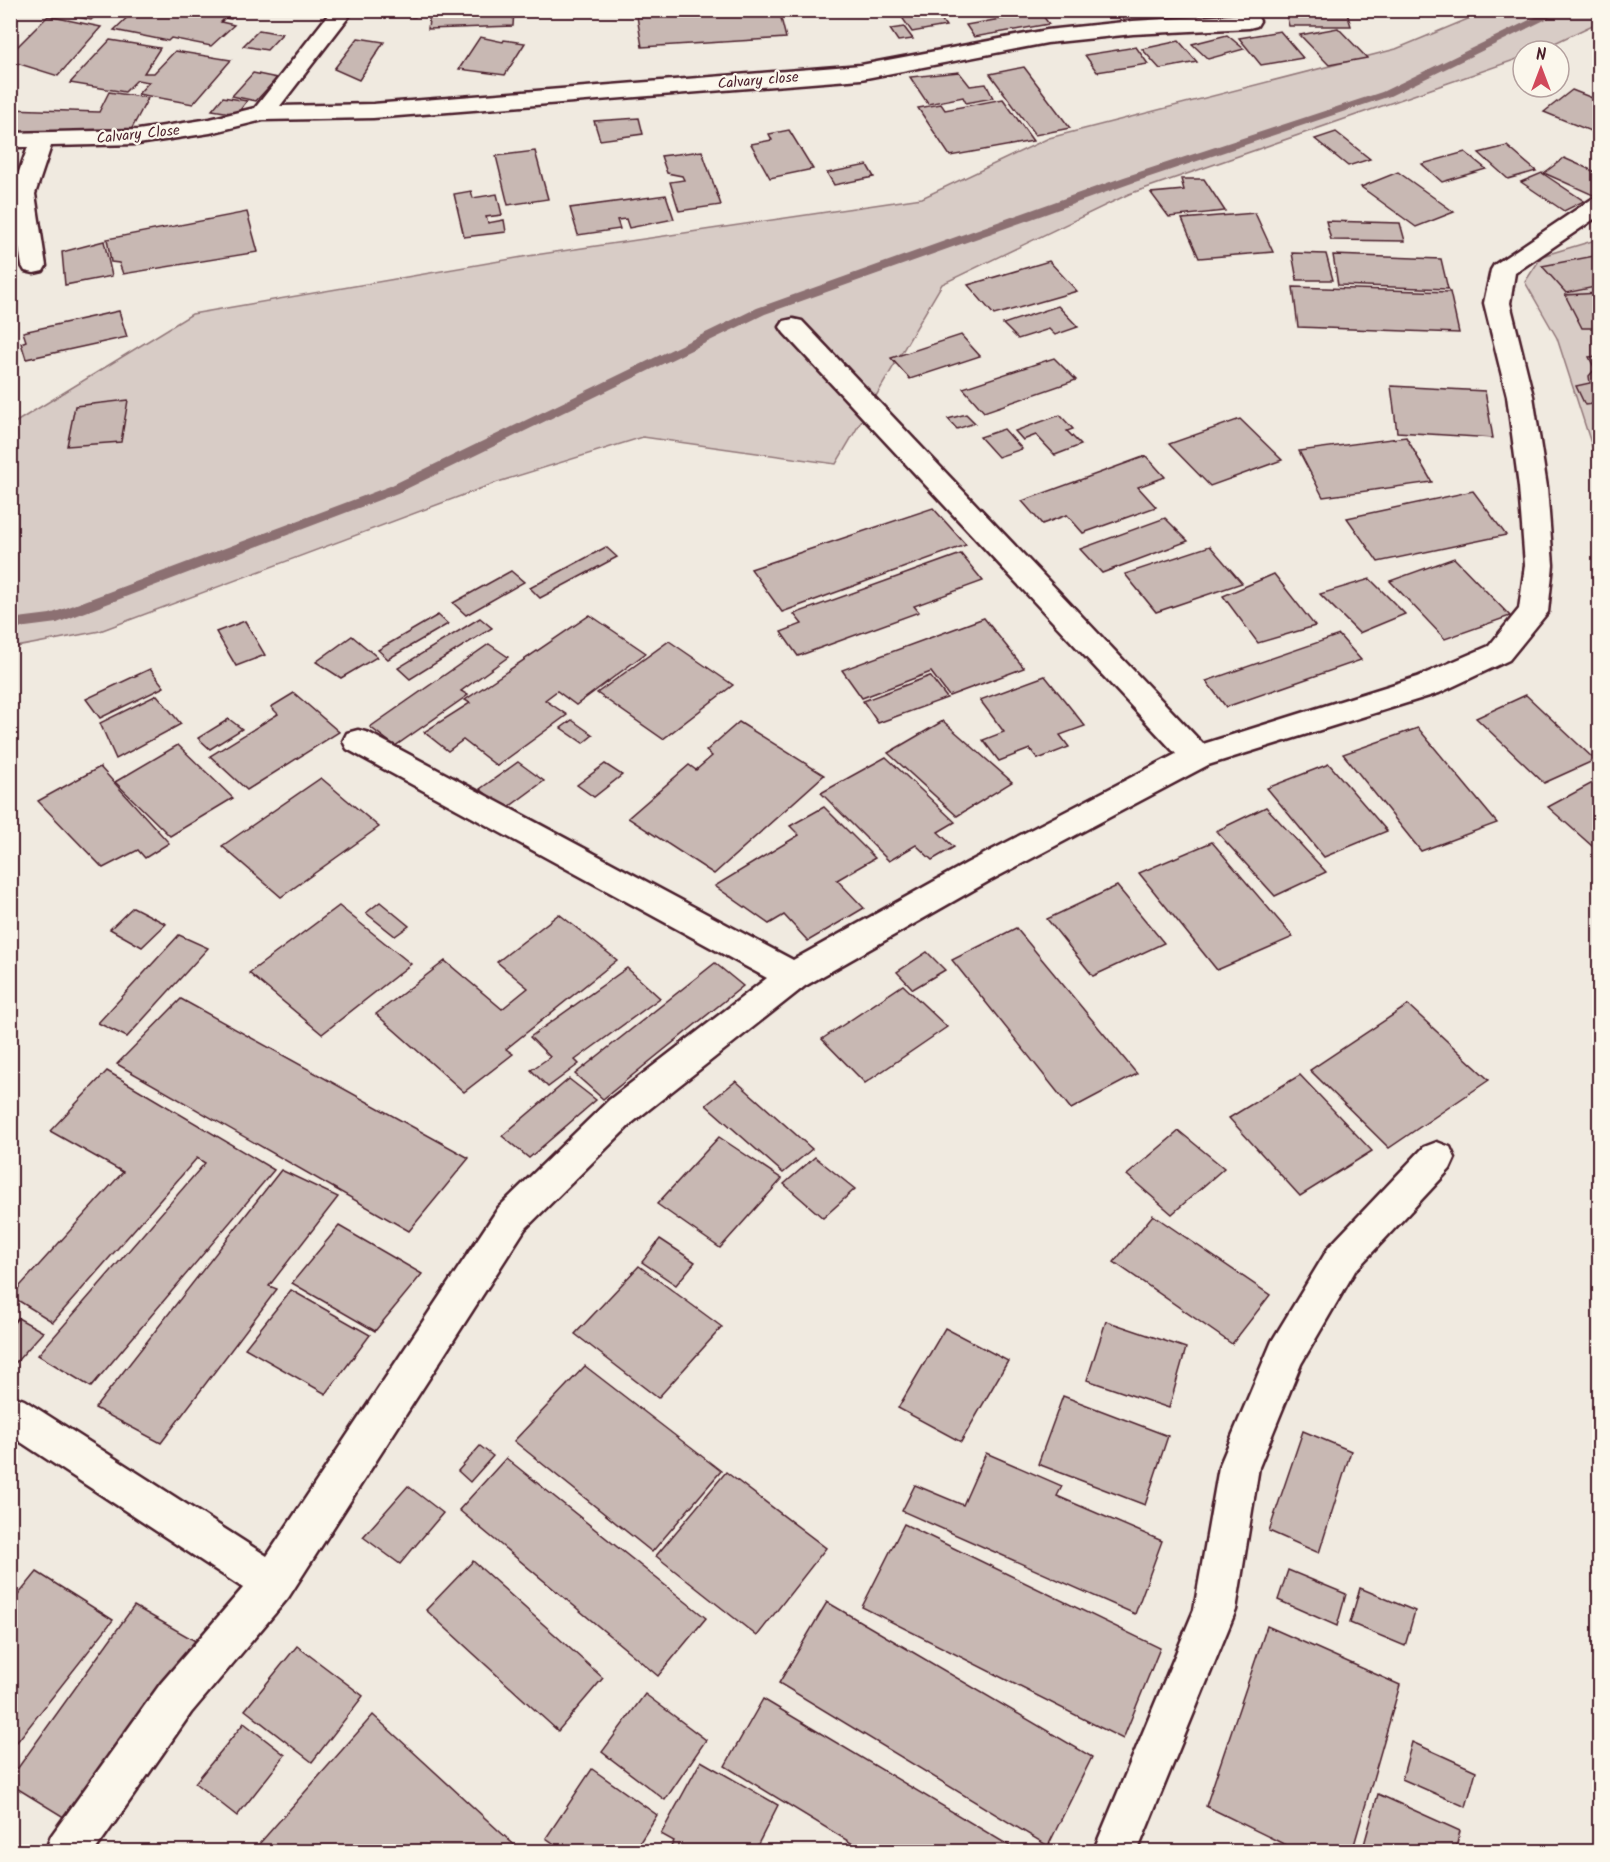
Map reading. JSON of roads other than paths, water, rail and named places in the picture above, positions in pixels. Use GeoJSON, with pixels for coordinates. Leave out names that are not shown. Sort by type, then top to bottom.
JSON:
{"type":"FeatureCollection","features":[{"type":"Feature","properties":{"kind":"street"},"geometry":{"type":"LineString","coordinates":[[263,112],[344,10]]}},
{"type":"Feature","properties":{"kind":"street","name":"Calvary close"},"geometry":{"type":"LineString","coordinates":[[263,112],[373,111],[861,72],[917,64],[1019,41],[1130,27],[1249,21]]}},
{"type":"Feature","properties":{"kind":"street","name":"Calvary Close"},"geometry":{"type":"LineString","coordinates":[[10,140],[41,142],[138,137],[210,126],[263,112]]}},
{"type":"Feature","properties":{"kind":"street"},"geometry":{"type":"LineString","coordinates":[[34,266],[23,194],[41,142]]}},
{"type":"Feature","properties":{"kind":"street"},"geometry":{"type":"LineString","coordinates":[[67,1851],[176,1698],[273,1584],[512,1218],[621,1111],[793,976],[978,872],[1197,757],[1428,685],[1499,653],[1533,612],[1539,565],[1533,487],[1520,396],[1497,303],[1503,270],[1599,204]]}},
{"type":"Feature","properties":{"kind":"street"},"geometry":{"type":"LineString","coordinates":[[793,327],[1197,757]]}},
{"type":"Feature","properties":{"kind":"street"},"geometry":{"type":"LineString","coordinates":[[358,741],[793,976]]}},
{"type":"Feature","properties":{"kind":"street"},"geometry":{"type":"LineString","coordinates":[[1115,1851],[1215,1610],[1239,1467],[1286,1354],[1342,1259],[1437,1158]]}},
{"type":"Feature","properties":{"kind":"street"},"geometry":{"type":"LineString","coordinates":[[10,1413],[273,1584]]}},
{"type":"Feature","properties":{"kind":"waterway"},"geometry":{"type":"LineString","coordinates":[[10,624],[52,619],[395,489],[761,311],[1128,180],[1386,94],[1560,10]]}}]}
